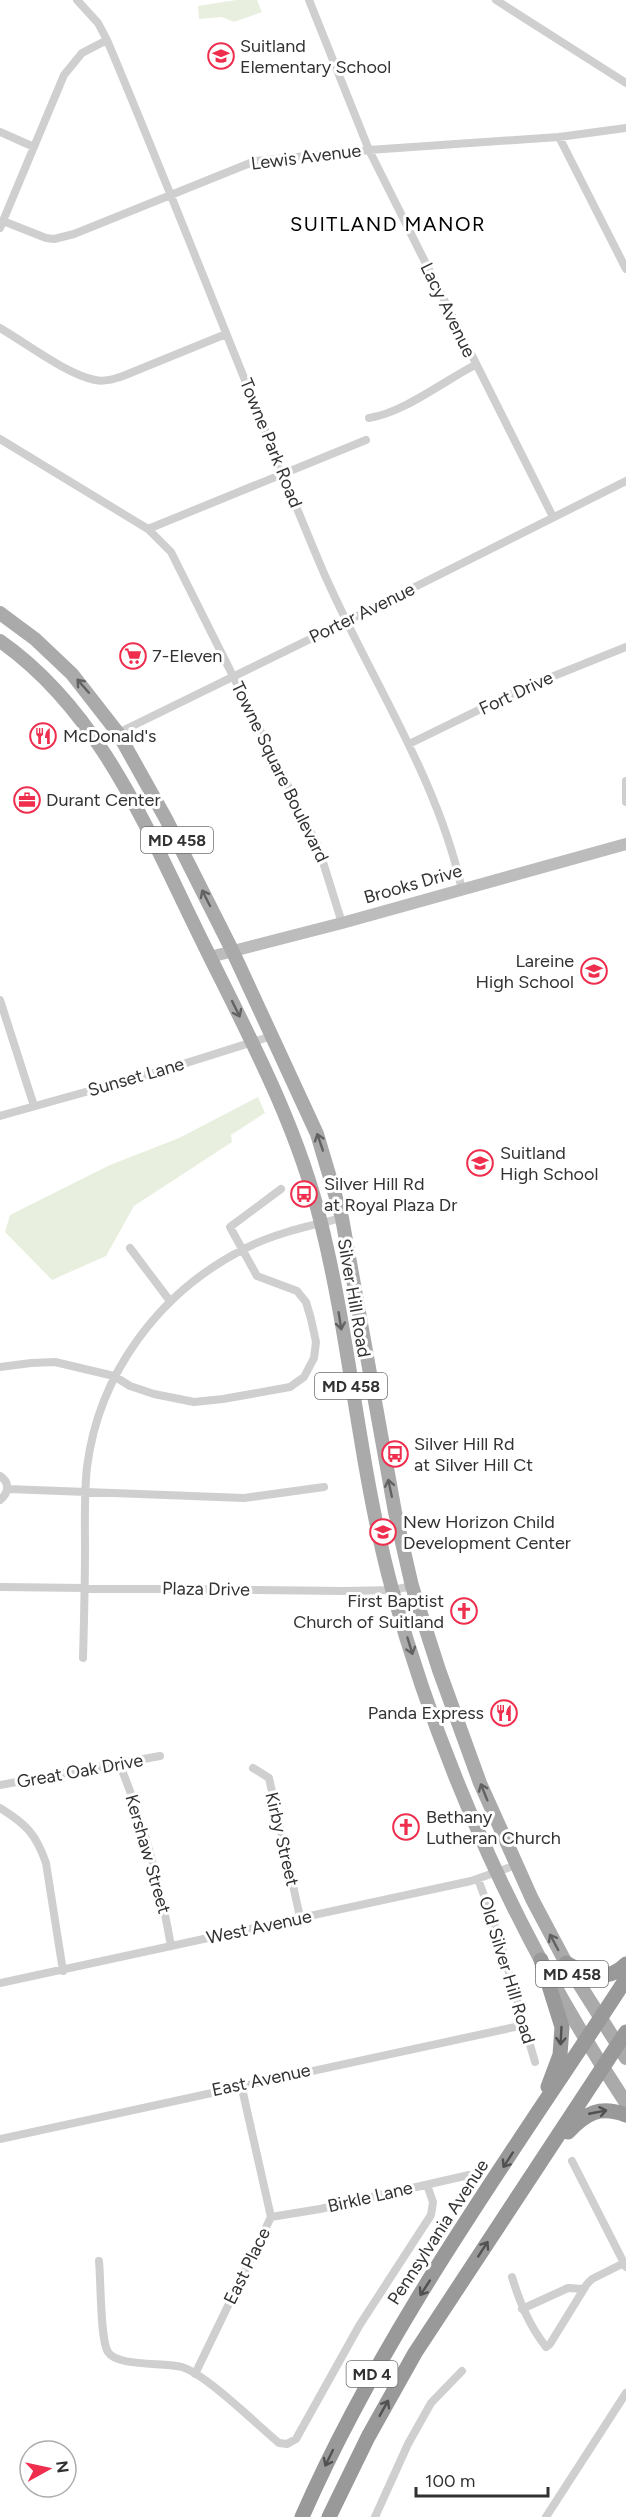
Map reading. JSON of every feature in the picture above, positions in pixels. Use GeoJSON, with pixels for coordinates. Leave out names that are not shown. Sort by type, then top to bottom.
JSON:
{"type":"FeatureCollection","features":[{"type":"Feature","properties":{"kind":"highway"},"geometry":{"type":"LineString","coordinates":[[540,2111],[560,2055],[562,2033],[561,2020],[541,1960]]}},
{"type":"Feature","properties":{"kind":"highway"},"geometry":{"type":"LineString","coordinates":[[566,1964],[583,1973],[600,1976],[614,1974],[626,1964]]}},
{"type":"Feature","properties":{"kind":"highway","name":"Pennsylvania Avenue"},"geometry":{"type":"LineString","coordinates":[[302,2517],[349,2417],[380,2360],[626,1979]]}},
{"type":"Feature","properties":{"kind":"highway","name":"MD 4"},"geometry":{"type":"LineString","coordinates":[[329,2517],[368,2437],[416,2353],[603,2066],[623,2045]]}},
{"type":"Feature","properties":{"kind":"highway"},"geometry":{"type":"LineString","coordinates":[[545,2156],[588,2114],[604,2109],[626,2115]]}},
{"type":"Feature","properties":{"kind":"main road","name":"Silver Hill Road"},"geometry":{"type":"LineString","coordinates":[[0,613],[35,639],[72,674],[118,733],[166,819],[232,950],[317,1134],[342,1218],[386,1465],[412,1586],[458,1726],[516,1865],[566,1964],[600,2019],[623,2045]]}},
{"type":"Feature","properties":{"kind":"main road","name":"Silver Hill Road"},"geometry":{"type":"LineString","coordinates":[[0,641],[23,658],[60,693],[96,740],[117,773],[252,1042],[296,1142],[321,1223],[379,1534],[393,1590],[437,1727],[468,1808],[497,1873],[541,1960],[586,2040],[626,2103]]}},
{"type":"Feature","properties":{"kind":"street","name":"Towne Park Road"},"geometry":{"type":"LineString","coordinates":[[77,0],[98,23],[107,40],[320,565],[409,744],[443,820],[462,890]]}},
{"type":"Feature","properties":{"kind":"street","name":"Lacy Avenue"},"geometry":{"type":"LineString","coordinates":[[309,0],[369,150],[553,517]]}},
{"type":"Feature","properties":{"kind":"street"},"geometry":{"type":"LineString","coordinates":[[496,0],[626,83]]}},
{"type":"Feature","properties":{"kind":"street"},"geometry":{"type":"LineString","coordinates":[[2,225],[64,75],[82,52],[107,40]]}},
{"type":"Feature","properties":{"kind":"street","name":"Lewis Avenue"},"geometry":{"type":"LineString","coordinates":[[2,225],[54,239],[74,234],[255,161],[558,136],[626,128]]}},
{"type":"Feature","properties":{"kind":"street"},"geometry":{"type":"LineString","coordinates":[[0,132],[34,147]]}},
{"type":"Feature","properties":{"kind":"street"},"geometry":{"type":"LineString","coordinates":[[558,136],[626,269]]}},
{"type":"Feature","properties":{"kind":"street"},"geometry":{"type":"LineString","coordinates":[[0,328],[64,367],[96,381],[123,376],[226,334]]}},
{"type":"Feature","properties":{"kind":"street"},"geometry":{"type":"LineString","coordinates":[[369,418],[383,416],[475,365]]}},
{"type":"Feature","properties":{"kind":"street","name":"Towne Square Boulevard"},"geometry":{"type":"LineString","coordinates":[[0,440],[148,529],[171,552],[318,846],[342,923]]}},
{"type":"Feature","properties":{"kind":"street"},"geometry":{"type":"LineString","coordinates":[[148,529],[366,440]]}},
{"type":"Feature","properties":{"kind":"street","name":"Porter Avenue"},"geometry":{"type":"LineString","coordinates":[[96,740],[118,733],[626,481]]}},
{"type":"Feature","properties":{"kind":"street","name":"Fort Drive"},"geometry":{"type":"LineString","coordinates":[[409,744],[524,688],[626,647]]}},
{"type":"Feature","properties":{"kind":"street"},"geometry":{"type":"LineString","coordinates":[[626,781],[626,802]]}},
{"type":"Feature","properties":{"kind":"street","name":"Brooks Drive"},"geometry":{"type":"LineString","coordinates":[[210,957],[626,844]]}},
{"type":"Feature","properties":{"kind":"street"},"geometry":{"type":"LineString","coordinates":[[0,1000],[34,1106]]}},
{"type":"Feature","properties":{"kind":"street","name":"Sunset Lane"},"geometry":{"type":"LineString","coordinates":[[0,1116],[164,1070],[272,1036]]}},
{"type":"Feature","properties":{"kind":"street"},"geometry":{"type":"LineString","coordinates":[[0,1367],[47,1362],[114,1376],[130,1386],[154,1394],[194,1401],[223,1400],[290,1388],[304,1377],[311,1366],[316,1350],[306,1302],[293,1288],[257,1276],[230,1227],[280,1189]]}},
{"type":"Feature","properties":{"kind":"street"},"geometry":{"type":"LineString","coordinates":[[82,1658],[85,1493],[94,1431],[114,1376],[147,1327],[170,1301],[205,1273],[243,1249],[342,1218]]}},
{"type":"Feature","properties":{"kind":"street"},"geometry":{"type":"LineString","coordinates":[[130,1248],[170,1301]]}},
{"type":"Feature","properties":{"kind":"street"},"geometry":{"type":"LineString","coordinates":[[0,1476],[7,1482],[8,1489],[0,1500]]}},
{"type":"Feature","properties":{"kind":"street"},"geometry":{"type":"LineString","coordinates":[[8,1489],[244,1498],[324,1487]]}},
{"type":"Feature","properties":{"kind":"street","name":"Plaza Drive"},"geometry":{"type":"LineString","coordinates":[[0,1587],[393,1590],[412,1586]]}},
{"type":"Feature","properties":{"kind":"street","name":"Great Oak Drive"},"geometry":{"type":"LineString","coordinates":[[0,1785],[160,1756]]}},
{"type":"Feature","properties":{"kind":"street","name":"Kershaw Street"},"geometry":{"type":"LineString","coordinates":[[119,1763],[135,1800],[149,1845],[171,1946]]}},
{"type":"Feature","properties":{"kind":"street","name":"Kirby Street"},"geometry":{"type":"LineString","coordinates":[[253,1768],[269,1778],[300,1917]]}},
{"type":"Feature","properties":{"kind":"street"},"geometry":{"type":"LineString","coordinates":[[0,1808],[31,1831],[42,1852],[48,1874],[63,1971]]}},
{"type":"Feature","properties":{"kind":"street","name":"West Avenue"},"geometry":{"type":"LineString","coordinates":[[0,1983],[478,1879],[516,1865]]}},
{"type":"Feature","properties":{"kind":"street","name":"Old Silver Hill Road"},"geometry":{"type":"LineString","coordinates":[[478,1879],[497,1931],[535,2062]]}},
{"type":"Feature","properties":{"kind":"street","name":"East Avenue"},"geometry":{"type":"LineString","coordinates":[[0,2139],[242,2084],[524,2025]]}},
{"type":"Feature","properties":{"kind":"street","name":"East Place"},"geometry":{"type":"LineString","coordinates":[[195,2373],[271,2217],[242,2084]]}},
{"type":"Feature","properties":{"kind":"street"},"geometry":{"type":"LineString","coordinates":[[512,2277],[522,2309],[546,2347],[592,2278],[625,2265],[572,2161]]}},
{"type":"Feature","properties":{"kind":"street","name":"Birkle Lane"},"geometry":{"type":"LineString","coordinates":[[271,2217],[469,2175]]}},
{"type":"Feature","properties":{"kind":"street"},"geometry":{"type":"LineString","coordinates":[[99,2261],[103,2329],[106,2349],[113,2357],[128,2361],[172,2365],[195,2373],[279,2443],[287,2444],[296,2439],[359,2326],[431,2215],[433,2202],[427,2185]]}},
{"type":"Feature","properties":{"kind":"street"},"geometry":{"type":"LineString","coordinates":[[522,2309],[568,2288],[584,2289]]}},
{"type":"Feature","properties":{"kind":"street"},"geometry":{"type":"LineString","coordinates":[[375,2517],[408,2444],[431,2403],[462,2371]]}},
{"type":"Feature","properties":{"kind":"street"},"geometry":{"type":"LineString","coordinates":[[546,2517],[626,2393]]}},
{"type":"Feature","properties":{"kind":"green space"},"geometry":{"type":"Polygon","coordinates":[[[236,0],[257,0],[262,12],[234,22],[222,17],[199,19],[198,6],[236,0]]]}},
{"type":"Feature","properties":{"kind":"green space"},"geometry":{"type":"Polygon","coordinates":[[[258,1097],[265,1113],[231,1135],[232,1142],[134,1206],[106,1256],[52,1280],[5,1232],[10,1215],[110,1165],[179,1138],[258,1097]]]}},
{"type":"Feature","properties":{"kind":"place","name":"Suitland Elementary School"},"geometry":{"type":"Point","coordinates":[221,56]}},
{"type":"Feature","properties":{"kind":"place","name":"7-Eleven"},"geometry":{"type":"Point","coordinates":[133,656]}},
{"type":"Feature","properties":{"kind":"place","name":"McDonald's"},"geometry":{"type":"Point","coordinates":[43,736]}},
{"type":"Feature","properties":{"kind":"place","name":"Durant Center"},"geometry":{"type":"Point","coordinates":[27,800]}},
{"type":"Feature","properties":{"kind":"place","name":"Lareine High School"},"geometry":{"type":"Point","coordinates":[594,971]}},
{"type":"Feature","properties":{"kind":"place","name":"Suitland High School"},"geometry":{"type":"Point","coordinates":[480,1163]}},
{"type":"Feature","properties":{"kind":"place","name":"Silver Hill Rd at Royal Plaza Dr"},"geometry":{"type":"Point","coordinates":[304,1194]}},
{"type":"Feature","properties":{"kind":"place","name":"Silver Hill Rd at Silver Hill Ct"},"geometry":{"type":"Point","coordinates":[395,1454]}},
{"type":"Feature","properties":{"kind":"place","name":"New Horizon Child Development Center"},"geometry":{"type":"Point","coordinates":[383,1532]}},
{"type":"Feature","properties":{"kind":"place","name":"First Baptist Church of Suitland"},"geometry":{"type":"Point","coordinates":[464,1611]}},
{"type":"Feature","properties":{"kind":"place","name":"Panda Express"},"geometry":{"type":"Point","coordinates":[504,1713]}},
{"type":"Feature","properties":{"kind":"place","name":"Bethany Lutheran Church"},"geometry":{"type":"Point","coordinates":[406,1827]}},
{"type":"Feature","properties":{"kind":"district","name":"SUITLAND MANOR"},"geometry":{"type":"Point","coordinates":[388,224]}}]}
